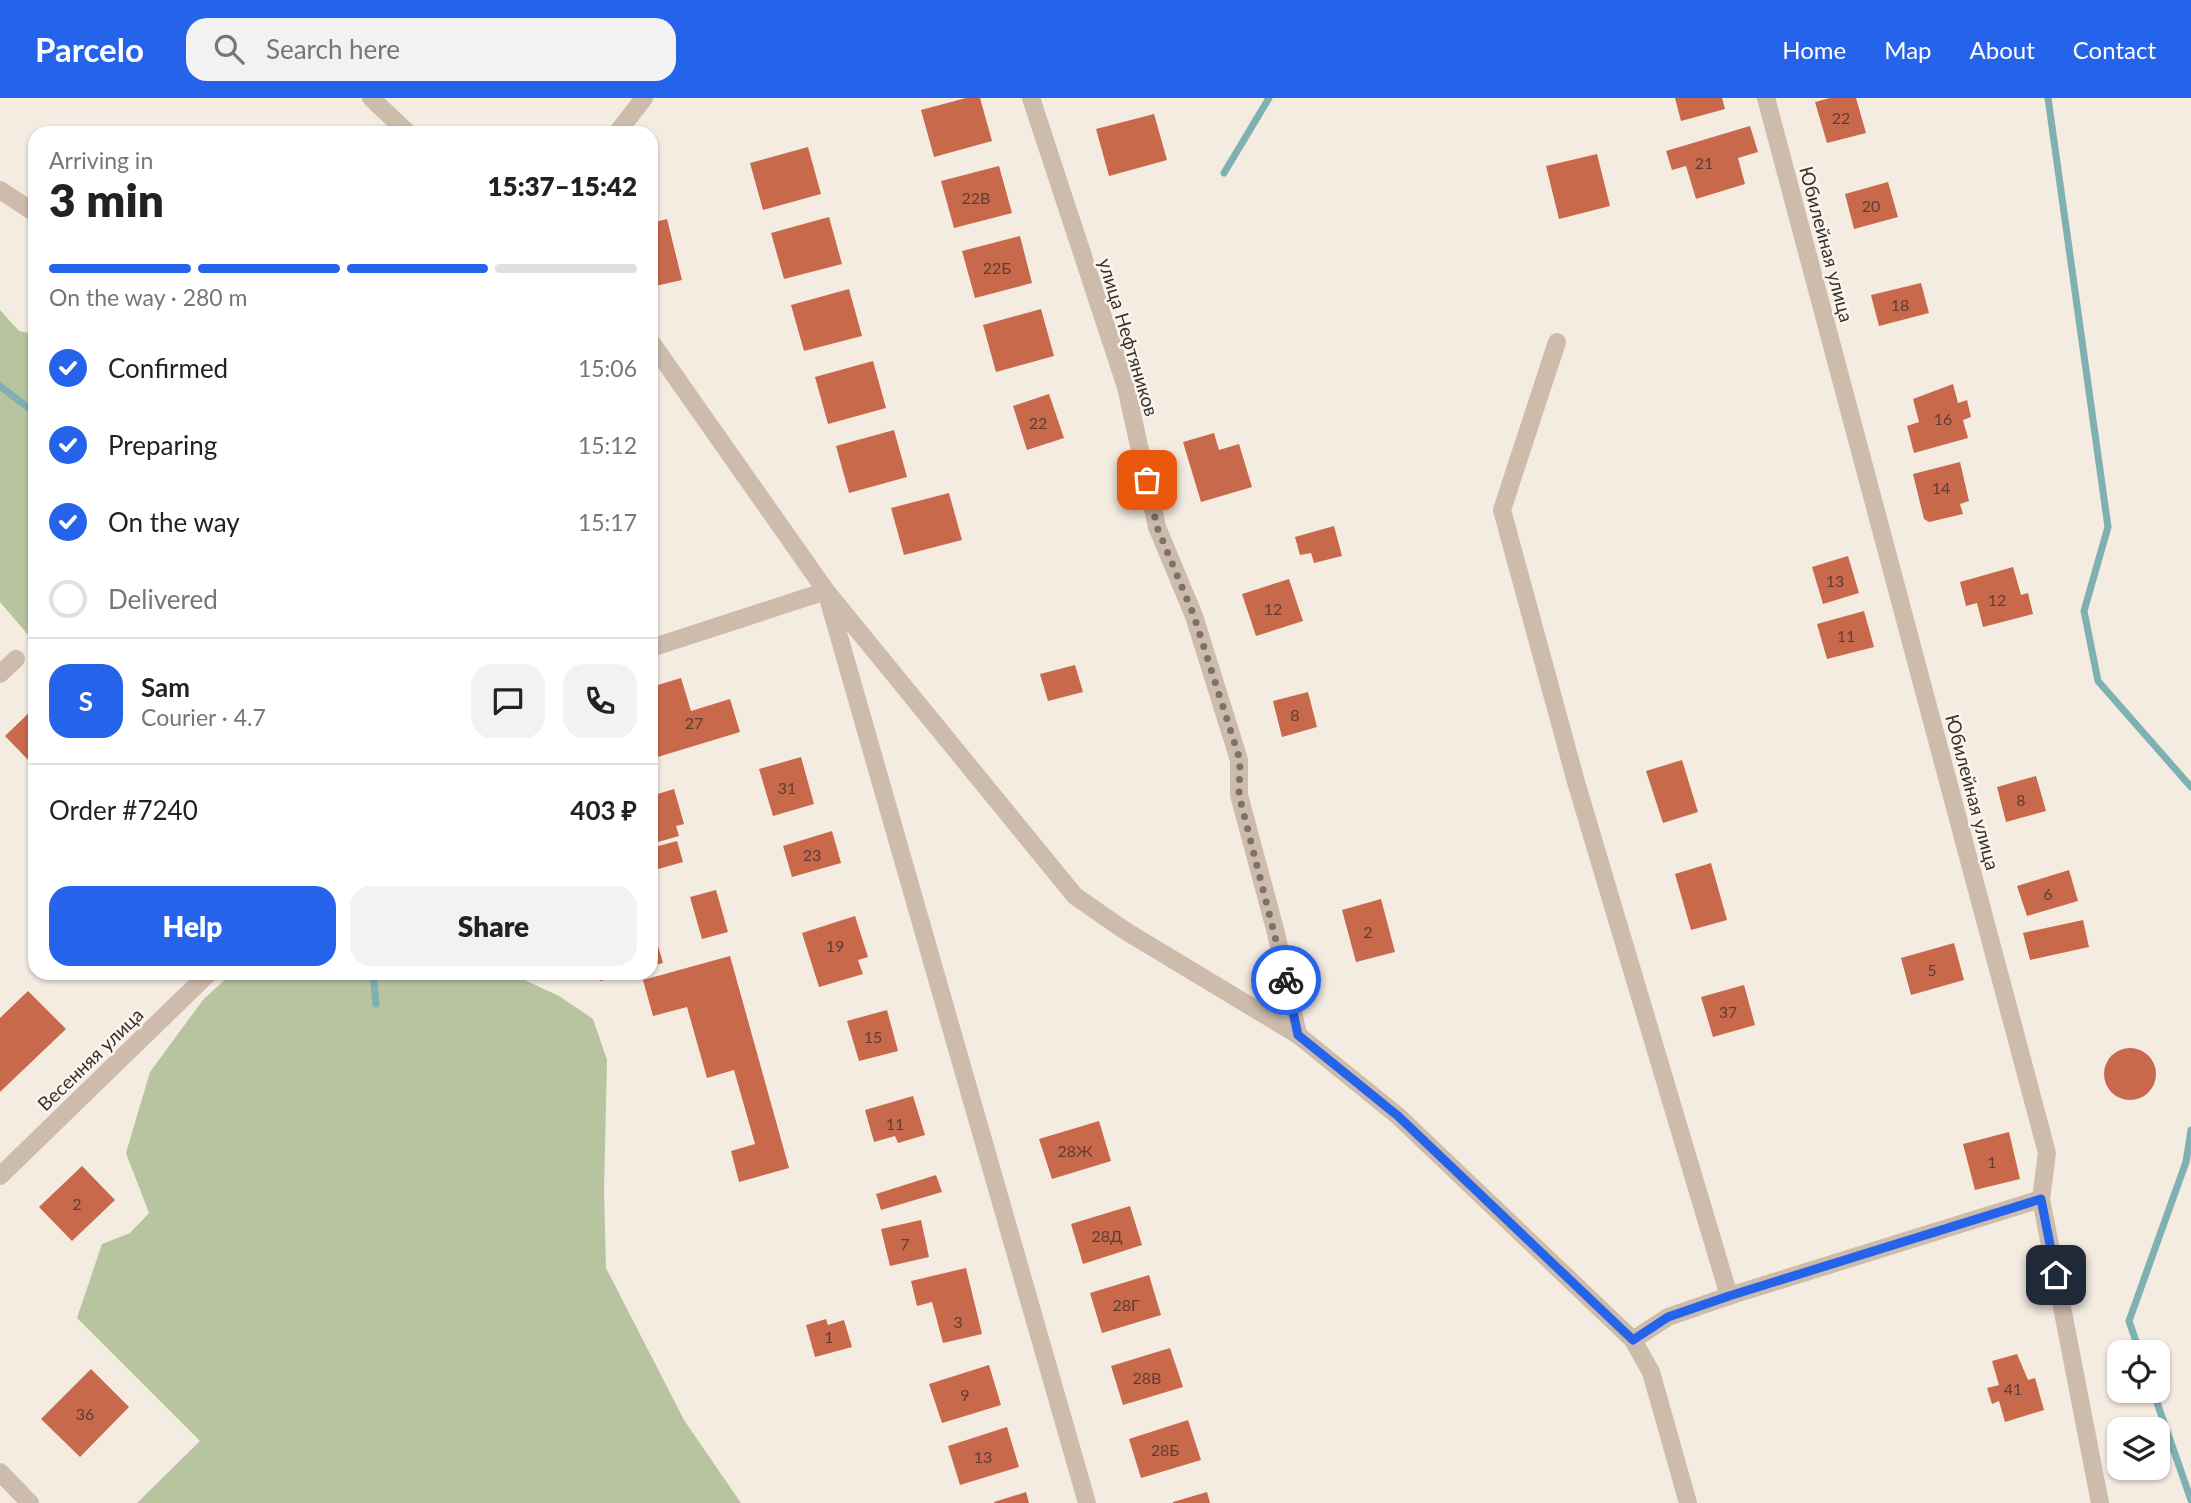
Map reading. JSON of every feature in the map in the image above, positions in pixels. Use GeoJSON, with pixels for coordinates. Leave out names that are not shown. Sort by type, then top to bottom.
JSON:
{"type":"FeatureCollection","features":[{"type":"Feature","properties":{"kind":"street"},"geometry":{"type":"LineString","coordinates":[[371,98],[401,126]]}},
{"type":"Feature","properties":{"kind":"street"},"geometry":{"type":"LineString","coordinates":[[622,126],[644,98]]}},
{"type":"Feature","properties":{"kind":"street","name":"улица Нефтяников"},"geometry":{"type":"LineString","coordinates":[[1031,98],[1126,387],[1157,527],[1194,616],[1240,760],[1239,795],[1276,933],[1298,1035]]}},
{"type":"Feature","properties":{"kind":"street","name":"Юбилейная улица"},"geometry":{"type":"LineString","coordinates":[[1766,98],[2047,1153],[2041,1199],[2100,1503]]}},
{"type":"Feature","properties":{"kind":"street"},"geometry":{"type":"LineString","coordinates":[[0,190],[28,208]]}},
{"type":"Feature","properties":{"kind":"street"},"geometry":{"type":"LineString","coordinates":[[1557,342],[1502,510],[1576,782],[1729,1296]]}},
{"type":"Feature","properties":{"kind":"street"},"geometry":{"type":"LineString","coordinates":[[658,352],[827,590],[1075,896],[1124,930],[1298,1035],[1398,1116],[1633,1340],[1651,1371],[1688,1503]]}},
{"type":"Feature","properties":{"kind":"street"},"geometry":{"type":"LineString","coordinates":[[658,646],[827,590]]}},
{"type":"Feature","properties":{"kind":"street"},"geometry":{"type":"LineString","coordinates":[[827,590],[1087,1503]]}},
{"type":"Feature","properties":{"kind":"street"},"geometry":{"type":"LineString","coordinates":[[0,674],[16,659]]}},
{"type":"Feature","properties":{"kind":"street","name":"Весенняя улица"},"geometry":{"type":"LineString","coordinates":[[0,1176],[202,980]]}},
{"type":"Feature","properties":{"kind":"street"},"geometry":{"type":"LineString","coordinates":[[1633,1340],[1668,1317],[2041,1199]]}},
{"type":"Feature","properties":{"kind":"street"},"geometry":{"type":"LineString","coordinates":[[0,1472],[30,1503]]}},
{"type":"Feature","properties":{"kind":"green space"},"geometry":{"type":"Polygon","coordinates":[[[0,310],[19,331],[28,333],[28,635],[0,602],[0,310]]]}},
{"type":"Feature","properties":{"kind":"green space"},"geometry":{"type":"Polygon","coordinates":[[[224,980],[524,980],[559,996],[593,1019],[607,1060],[604,1192],[606,1268],[684,1420],[741,1503],[137,1503],[200,1441],[77,1318],[102,1244],[130,1233],[149,1213],[126,1153],[150,1072],[203,1000],[224,980]]]}},
{"type":"Feature","properties":{"kind":"building"},"geometry":{"type":"Polygon","coordinates":[[[966,98],[980,98],[992,141],[934,157],[921,110],[966,98]]]}},
{"type":"Feature","properties":{"kind":"building"},"geometry":{"type":"Polygon","coordinates":[[[1675,98],[1722,98],[1725,109],[1681,121],[1675,98]]]}},
{"type":"Feature","properties":{"kind":"building"},"geometry":{"type":"Polygon","coordinates":[[[1830,98],[1856,98],[1866,133],[1827,143],[1815,102],[1830,98]]]}},
{"type":"Feature","properties":{"kind":"building"},"geometry":{"type":"Polygon","coordinates":[[[1154,114],[1167,160],[1109,176],[1096,129],[1154,114]]]}},
{"type":"Feature","properties":{"kind":"building"},"geometry":{"type":"Polygon","coordinates":[[[1750,126],[1758,152],[1738,158],[1745,184],[1696,199],[1686,166],[1672,170],[1666,151],[1750,126]]]}},
{"type":"Feature","properties":{"kind":"building"},"geometry":{"type":"Polygon","coordinates":[[[808,147],[821,194],[763,210],[750,163],[808,147]]]}},
{"type":"Feature","properties":{"kind":"building"},"geometry":{"type":"Polygon","coordinates":[[[1597,154],[1610,206],[1559,219],[1546,166],[1597,154]]]}},
{"type":"Feature","properties":{"kind":"building"},"geometry":{"type":"Polygon","coordinates":[[[999,166],[1012,213],[954,228],[941,181],[999,166]]]}},
{"type":"Feature","properties":{"kind":"building"},"geometry":{"type":"Polygon","coordinates":[[[1888,182],[1898,217],[1854,229],[1845,194],[1888,182]]]}},
{"type":"Feature","properties":{"kind":"building"},"geometry":{"type":"Polygon","coordinates":[[[829,217],[842,264],[784,279],[771,233],[829,217]]]}},
{"type":"Feature","properties":{"kind":"building"},"geometry":{"type":"Polygon","coordinates":[[[667,219],[682,280],[658,285],[658,221],[667,219]]]}},
{"type":"Feature","properties":{"kind":"building"},"geometry":{"type":"Polygon","coordinates":[[[1020,236],[1032,283],[975,298],[962,251],[1020,236]]]}},
{"type":"Feature","properties":{"kind":"building"},"geometry":{"type":"Polygon","coordinates":[[[1921,283],[1929,313],[1879,326],[1871,295],[1921,283]]]}},
{"type":"Feature","properties":{"kind":"building"},"geometry":{"type":"Polygon","coordinates":[[[849,289],[862,336],[804,351],[791,305],[849,289]]]}},
{"type":"Feature","properties":{"kind":"building"},"geometry":{"type":"Polygon","coordinates":[[[1041,309],[1054,356],[996,372],[983,325],[1041,309]]]}},
{"type":"Feature","properties":{"kind":"building"},"geometry":{"type":"Polygon","coordinates":[[[873,361],[886,408],[828,424],[815,377],[873,361]]]}},
{"type":"Feature","properties":{"kind":"building"},"geometry":{"type":"Polygon","coordinates":[[[1953,384],[1958,403],[1967,400],[1971,417],[1963,420],[1968,438],[1914,453],[1907,426],[1919,422],[1913,399],[1953,384]]]}},
{"type":"Feature","properties":{"kind":"building"},"geometry":{"type":"Polygon","coordinates":[[[1049,394],[1064,438],[1027,450],[1013,406],[1049,394]]]}},
{"type":"Feature","properties":{"kind":"building"},"geometry":{"type":"Polygon","coordinates":[[[894,430],[907,477],[849,493],[836,446],[894,430]]]}},
{"type":"Feature","properties":{"kind":"building"},"geometry":{"type":"Polygon","coordinates":[[[1214,433],[1219,450],[1239,444],[1252,487],[1201,502],[1183,442],[1214,433]]]}},
{"type":"Feature","properties":{"kind":"building"},"geometry":{"type":"Polygon","coordinates":[[[1960,462],[1969,501],[1960,504],[1963,514],[1929,522],[1924,519],[1913,474],[1960,462]]]}},
{"type":"Feature","properties":{"kind":"building"},"geometry":{"type":"Polygon","coordinates":[[[949,493],[962,540],[904,555],[891,508],[949,493]]]}},
{"type":"Feature","properties":{"kind":"building"},"geometry":{"type":"Polygon","coordinates":[[[1334,526],[1342,556],[1314,563],[1311,553],[1300,555],[1295,537],[1334,526]]]}},
{"type":"Feature","properties":{"kind":"building"},"geometry":{"type":"Polygon","coordinates":[[[1848,556],[1859,593],[1823,604],[1812,567],[1848,556]]]}},
{"type":"Feature","properties":{"kind":"building"},"geometry":{"type":"Polygon","coordinates":[[[2013,567],[2021,595],[2028,593],[2033,614],[1983,627],[1977,603],[1966,606],[1960,582],[2013,567]]]}},
{"type":"Feature","properties":{"kind":"building"},"geometry":{"type":"Polygon","coordinates":[[[1289,579],[1303,621],[1256,636],[1242,594],[1289,579]]]}},
{"type":"Feature","properties":{"kind":"building"},"geometry":{"type":"Polygon","coordinates":[[[1864,611],[1874,647],[1827,659],[1817,624],[1864,611]]]}},
{"type":"Feature","properties":{"kind":"building"},"geometry":{"type":"Polygon","coordinates":[[[1075,665],[1083,692],[1048,701],[1040,674],[1075,665]]]}},
{"type":"Feature","properties":{"kind":"building"},"geometry":{"type":"Polygon","coordinates":[[[681,678],[691,711],[730,699],[740,732],[658,757],[658,685],[681,678]]]}},
{"type":"Feature","properties":{"kind":"building"},"geometry":{"type":"Polygon","coordinates":[[[1308,692],[1317,727],[1282,737],[1273,701],[1308,692]]]}},
{"type":"Feature","properties":{"kind":"building"},"geometry":{"type":"Polygon","coordinates":[[[28,714],[28,760],[5,736],[28,714]]]}},
{"type":"Feature","properties":{"kind":"building"},"geometry":{"type":"Polygon","coordinates":[[[801,757],[814,804],[773,816],[759,769],[801,757]]]}},
{"type":"Feature","properties":{"kind":"building"},"geometry":{"type":"Polygon","coordinates":[[[1682,760],[1698,812],[1663,823],[1646,771],[1682,760]]]}},
{"type":"Feature","properties":{"kind":"building"},"geometry":{"type":"Polygon","coordinates":[[[2036,776],[2046,811],[2006,822],[1997,787],[2036,776]]]}},
{"type":"Feature","properties":{"kind":"building"},"geometry":{"type":"Polygon","coordinates":[[[674,789],[684,824],[676,826],[679,836],[658,842],[658,794],[674,789]]]}},
{"type":"Feature","properties":{"kind":"building"},"geometry":{"type":"Polygon","coordinates":[[[832,831],[841,863],[792,877],[783,846],[832,831]]]}},
{"type":"Feature","properties":{"kind":"building"},"geometry":{"type":"Polygon","coordinates":[[[677,841],[683,862],[658,869],[658,846],[677,841]]]}},
{"type":"Feature","properties":{"kind":"building"},"geometry":{"type":"Polygon","coordinates":[[[1711,863],[1727,920],[1691,930],[1675,874],[1711,863]]]}},
{"type":"Feature","properties":{"kind":"building"},"geometry":{"type":"Polygon","coordinates":[[[2069,870],[2078,901],[2027,916],[2017,886],[2069,870]]]}},
{"type":"Feature","properties":{"kind":"building"},"geometry":{"type":"Polygon","coordinates":[[[716,890],[728,932],[702,939],[690,897],[716,890]]]}},
{"type":"Feature","properties":{"kind":"building"},"geometry":{"type":"Polygon","coordinates":[[[1381,899],[1395,952],[1356,962],[1342,910],[1381,899]]]}},
{"type":"Feature","properties":{"kind":"building"},"geometry":{"type":"Polygon","coordinates":[[[855,916],[868,957],[858,960],[863,974],[819,987],[802,933],[855,916]]]}},
{"type":"Feature","properties":{"kind":"building"},"geometry":{"type":"Polygon","coordinates":[[[2083,920],[2089,947],[2030,960],[2023,933],[2083,920]]]}},
{"type":"Feature","properties":{"kind":"building"},"geometry":{"type":"Polygon","coordinates":[[[1954,943],[1964,980],[1911,995],[1901,958],[1954,943]]]}},
{"type":"Feature","properties":{"kind":"building"},"geometry":{"type":"Polygon","coordinates":[[[658,946],[663,963],[658,964],[658,946]]]}},
{"type":"Feature","properties":{"kind":"building"},"geometry":{"type":"Polygon","coordinates":[[[730,956],[789,1168],[739,1182],[731,1151],[755,1144],[734,1070],[707,1078],[687,1007],[653,1016],[643,980],[658,980],[658,976],[730,956]]]}},
{"type":"Feature","properties":{"kind":"building"},"geometry":{"type":"Polygon","coordinates":[[[1744,985],[1755,1025],[1713,1037],[1701,997],[1744,985]]]}},
{"type":"Feature","properties":{"kind":"building"},"geometry":{"type":"Polygon","coordinates":[[[28,991],[66,1029],[0,1092],[0,1018],[28,991]]]}},
{"type":"Feature","properties":{"kind":"building"},"geometry":{"type":"Polygon","coordinates":[[[887,1010],[898,1051],[859,1061],[847,1021],[887,1010]]]}},
{"type":"Feature","properties":{"kind":"building"},"geometry":{"type":"Polygon","coordinates":[[[2130,1048],[2140,1050],[2148,1056],[2154,1064],[2154,1084],[2148,1092],[2140,1098],[2130,1100],[2120,1098],[2112,1092],[2106,1084],[2104,1074],[2106,1064],[2112,1056],[2120,1050],[2130,1048]]]}},
{"type":"Feature","properties":{"kind":"building"},"geometry":{"type":"Polygon","coordinates":[[[913,1096],[925,1135],[898,1143],[895,1136],[874,1142],[865,1110],[913,1096]]]}},
{"type":"Feature","properties":{"kind":"building"},"geometry":{"type":"Polygon","coordinates":[[[1099,1121],[1111,1161],[1052,1179],[1039,1139],[1099,1121]]]}},
{"type":"Feature","properties":{"kind":"building"},"geometry":{"type":"Polygon","coordinates":[[[2009,1132],[2020,1179],[1975,1190],[1963,1144],[2009,1132]]]}},
{"type":"Feature","properties":{"kind":"building"},"geometry":{"type":"Polygon","coordinates":[[[82,1166],[115,1200],[72,1241],[39,1207],[82,1166]]]}},
{"type":"Feature","properties":{"kind":"building"},"geometry":{"type":"Polygon","coordinates":[[[936,1175],[942,1192],[881,1210],[876,1194],[936,1175]]]}},
{"type":"Feature","properties":{"kind":"building"},"geometry":{"type":"Polygon","coordinates":[[[1130,1206],[1142,1245],[1083,1264],[1071,1224],[1130,1206]]]}},
{"type":"Feature","properties":{"kind":"building"},"geometry":{"type":"Polygon","coordinates":[[[921,1220],[929,1257],[890,1266],[881,1229],[921,1220]]]}},
{"type":"Feature","properties":{"kind":"building"},"geometry":{"type":"Polygon","coordinates":[[[966,1268],[982,1334],[943,1343],[932,1302],[917,1306],[911,1281],[966,1268]]]}},
{"type":"Feature","properties":{"kind":"building"},"geometry":{"type":"Polygon","coordinates":[[[1149,1275],[1161,1315],[1102,1333],[1090,1293],[1149,1275]]]}},
{"type":"Feature","properties":{"kind":"building"},"geometry":{"type":"Polygon","coordinates":[[[826,1319],[828,1325],[844,1320],[852,1347],[815,1357],[806,1325],[826,1319]]]}},
{"type":"Feature","properties":{"kind":"building"},"geometry":{"type":"Polygon","coordinates":[[[1170,1348],[1183,1387],[1123,1405],[1111,1366],[1170,1348]]]}},
{"type":"Feature","properties":{"kind":"building"},"geometry":{"type":"Polygon","coordinates":[[[2017,1354],[2028,1380],[2035,1378],[2044,1410],[2005,1422],[1999,1401],[1992,1404],[1987,1388],[1999,1385],[1992,1361],[2017,1354]]]}},
{"type":"Feature","properties":{"kind":"building"},"geometry":{"type":"Polygon","coordinates":[[[989,1365],[1001,1405],[942,1423],[929,1384],[989,1365]]]}},
{"type":"Feature","properties":{"kind":"building"},"geometry":{"type":"Polygon","coordinates":[[[91,1369],[129,1407],[80,1457],[41,1419],[91,1369]]]}},
{"type":"Feature","properties":{"kind":"building"},"geometry":{"type":"Polygon","coordinates":[[[1188,1420],[1201,1460],[1141,1478],[1129,1439],[1188,1420]]]}},
{"type":"Feature","properties":{"kind":"building"},"geometry":{"type":"Polygon","coordinates":[[[1007,1427],[1019,1467],[960,1485],[948,1446],[1007,1427]]]}},
{"type":"Feature","properties":{"kind":"building"},"geometry":{"type":"Polygon","coordinates":[[[1026,1492],[1029,1503],[994,1503],[994,1502],[1026,1492]]]}},
{"type":"Feature","properties":{"kind":"building"},"geometry":{"type":"Polygon","coordinates":[[[1207,1492],[1210,1503],[1173,1503],[1173,1502],[1207,1492]]]}},
{"type":"Feature","properties":{"kind":"waterway"},"geometry":{"type":"LineString","coordinates":[[1224,173],[1269,98]]}},
{"type":"Feature","properties":{"kind":"waterway"},"geometry":{"type":"LineString","coordinates":[[2048,98],[2108,527],[2084,611],[2098,681],[2191,787]]}},
{"type":"Feature","properties":{"kind":"waterway"},"geometry":{"type":"LineString","coordinates":[[0,386],[28,408]]}},
{"type":"Feature","properties":{"kind":"waterway"},"geometry":{"type":"LineString","coordinates":[[374,980],[376,1004]]}},
{"type":"Feature","properties":{"kind":"waterway"},"geometry":{"type":"LineString","coordinates":[[2136,1340],[2129,1321],[2186,1162],[2191,1130]]}},
{"type":"Feature","properties":{"kind":"waterway"},"geometry":{"type":"LineString","coordinates":[[2157,1403],[2191,1500]]}},
{"type":"Feature","properties":{"kind":"way so far"},"geometry":{"type":"LineString","coordinates":[[1147,480],[1157,527],[1194,616],[1240,760],[1239,795],[1286,980]]}},
{"type":"Feature","properties":{"kind":"route"},"geometry":{"type":"LineString","coordinates":[[1286,980],[1298,1035],[1398,1116],[1633,1340],[1668,1317],[2041,1199],[2056,1275]]}}]}
